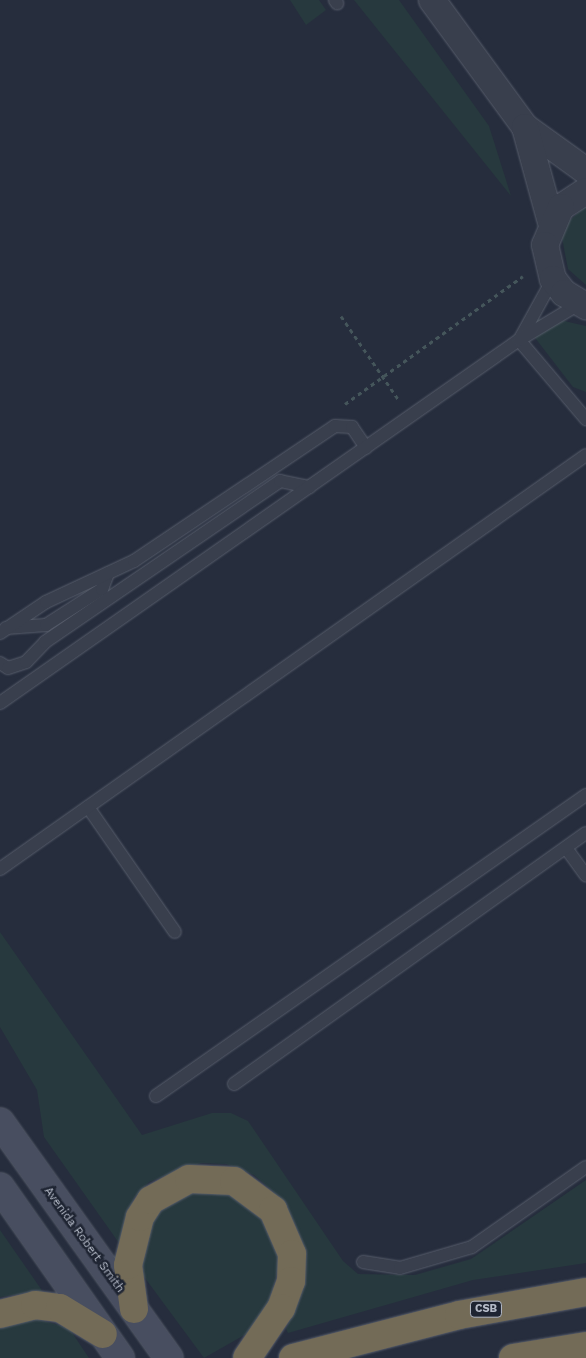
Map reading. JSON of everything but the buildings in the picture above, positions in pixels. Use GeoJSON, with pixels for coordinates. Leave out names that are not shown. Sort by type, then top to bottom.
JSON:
{"type":"FeatureCollection","features":[{"type":"Feature","properties":{"kind":"highway"},"geometry":{"type":"LineString","coordinates":[[134,1309],[128,1265],[140,1217],[151,1200],[189,1179],[234,1181],[273,1210],[292,1254],[291,1281],[281,1308],[246,1358]]}},
{"type":"Feature","properties":{"kind":"highway","name":"CSB"},"geometry":{"type":"LineString","coordinates":[[293,1358],[458,1314],[586,1292]]}},
{"type":"Feature","properties":{"kind":"highway"},"geometry":{"type":"LineString","coordinates":[[0,1314],[35,1305],[60,1308],[103,1334]]}},
{"type":"Feature","properties":{"kind":"highway"},"geometry":{"type":"LineString","coordinates":[[512,1358],[586,1346]]}},
{"type":"Feature","properties":{"kind":"street"},"geometry":{"type":"LineString","coordinates":[[432,0],[525,127],[586,171]]}},
{"type":"Feature","properties":{"kind":"street"},"geometry":{"type":"LineString","coordinates":[[525,127],[551,222]]}},
{"type":"Feature","properties":{"kind":"street"},"geometry":{"type":"LineString","coordinates":[[582,305],[553,279],[545,245],[551,222],[561,207],[586,191]]}},
{"type":"Feature","properties":{"kind":"street","name":"Avenida Robert Smith"},"geometry":{"type":"LineString","coordinates":[[0,1122],[168,1358]]}},
{"type":"Feature","properties":{"kind":"street"},"geometry":{"type":"LineString","coordinates":[[0,1187],[120,1358]]}},
{"type":"Feature","properties":{"kind":"lane"},"geometry":{"type":"LineString","coordinates":[[520,340],[553,279]]}},
{"type":"Feature","properties":{"kind":"lane"},"geometry":{"type":"LineString","coordinates":[[0,703],[520,340],[582,305]]}},
{"type":"Feature","properties":{"kind":"lane"},"geometry":{"type":"LineString","coordinates":[[520,340],[586,419]]}},
{"type":"Feature","properties":{"kind":"lane"},"geometry":{"type":"LineString","coordinates":[[3,631],[46,602],[134,561],[335,426],[352,427],[366,448]]}},
{"type":"Feature","properties":{"kind":"lane"},"geometry":{"type":"LineString","coordinates":[[0,869],[586,454]]}},
{"type":"Feature","properties":{"kind":"lane"},"geometry":{"type":"LineString","coordinates":[[0,664],[8,668],[26,662],[45,642],[280,481],[309,487]]}},
{"type":"Feature","properties":{"kind":"lane"},"geometry":{"type":"LineString","coordinates":[[3,631],[46,625],[102,589],[108,573]]}},
{"type":"Feature","properties":{"kind":"lane"},"geometry":{"type":"LineString","coordinates":[[156,1096],[586,796]]}},
{"type":"Feature","properties":{"kind":"lane"},"geometry":{"type":"LineString","coordinates":[[88,807],[175,932]]}},
{"type":"Feature","properties":{"kind":"lane"},"geometry":{"type":"LineString","coordinates":[[234,1084],[586,834]]}},
{"type":"Feature","properties":{"kind":"lane"},"geometry":{"type":"LineString","coordinates":[[566,848],[586,876]]}},
{"type":"Feature","properties":{"kind":"lane"},"geometry":{"type":"LineString","coordinates":[[363,1262],[400,1268],[472,1247],[586,1167]]}},
{"type":"Feature","properties":{"kind":"path"},"geometry":{"type":"LineString","coordinates":[[337,410],[526,274]]}},
{"type":"Feature","properties":{"kind":"path"},"geometry":{"type":"LineString","coordinates":[[341,316],[382,378]]}},
{"type":"Feature","properties":{"kind":"shaded area"},"geometry":{"type":"Polygon","coordinates":[[[290,0],[319,0],[326,10],[306,25],[290,0]]]}},
{"type":"Feature","properties":{"kind":"shaded area"},"geometry":{"type":"Polygon","coordinates":[[[354,0],[399,0],[489,126],[511,196],[354,0]]]}},
{"type":"Feature","properties":{"kind":"shaded area"},"geometry":{"type":"Polygon","coordinates":[[[586,205],[586,285],[568,269],[562,238],[567,223],[586,205]]]}},
{"type":"Feature","properties":{"kind":"shaded area"},"geometry":{"type":"Polygon","coordinates":[[[551,318],[586,326],[586,392],[573,387],[522,321],[551,318]]]}},
{"type":"Feature","properties":{"kind":"shaded area"},"geometry":{"type":"Polygon","coordinates":[[[0,932],[142,1135],[212,1113],[231,1113],[248,1121],[343,1261],[358,1274],[415,1275],[471,1259],[586,1180],[586,1263],[473,1280],[288,1333],[286,1329],[305,1284],[306,1253],[294,1223],[277,1195],[254,1175],[226,1164],[201,1163],[149,1182],[134,1198],[119,1243],[44,1137],[37,1090],[0,1027],[0,932]]]}},
{"type":"Feature","properties":{"kind":"shaded area"},"geometry":{"type":"Polygon","coordinates":[[[192,1192],[229,1194],[262,1218],[280,1260],[270,1302],[248,1333],[204,1358],[142,1274],[145,1233],[163,1204],[192,1192]]]}},
{"type":"Feature","properties":{"kind":"shaded area"},"geometry":{"type":"Polygon","coordinates":[[[0,1230],[41,1289],[42,1291],[0,1297],[0,1230]]]}},
{"type":"Feature","properties":{"kind":"shaded area"},"geometry":{"type":"Polygon","coordinates":[[[29,1317],[69,1328],[89,1358],[0,1358],[0,1327],[29,1317]]]}}]}
